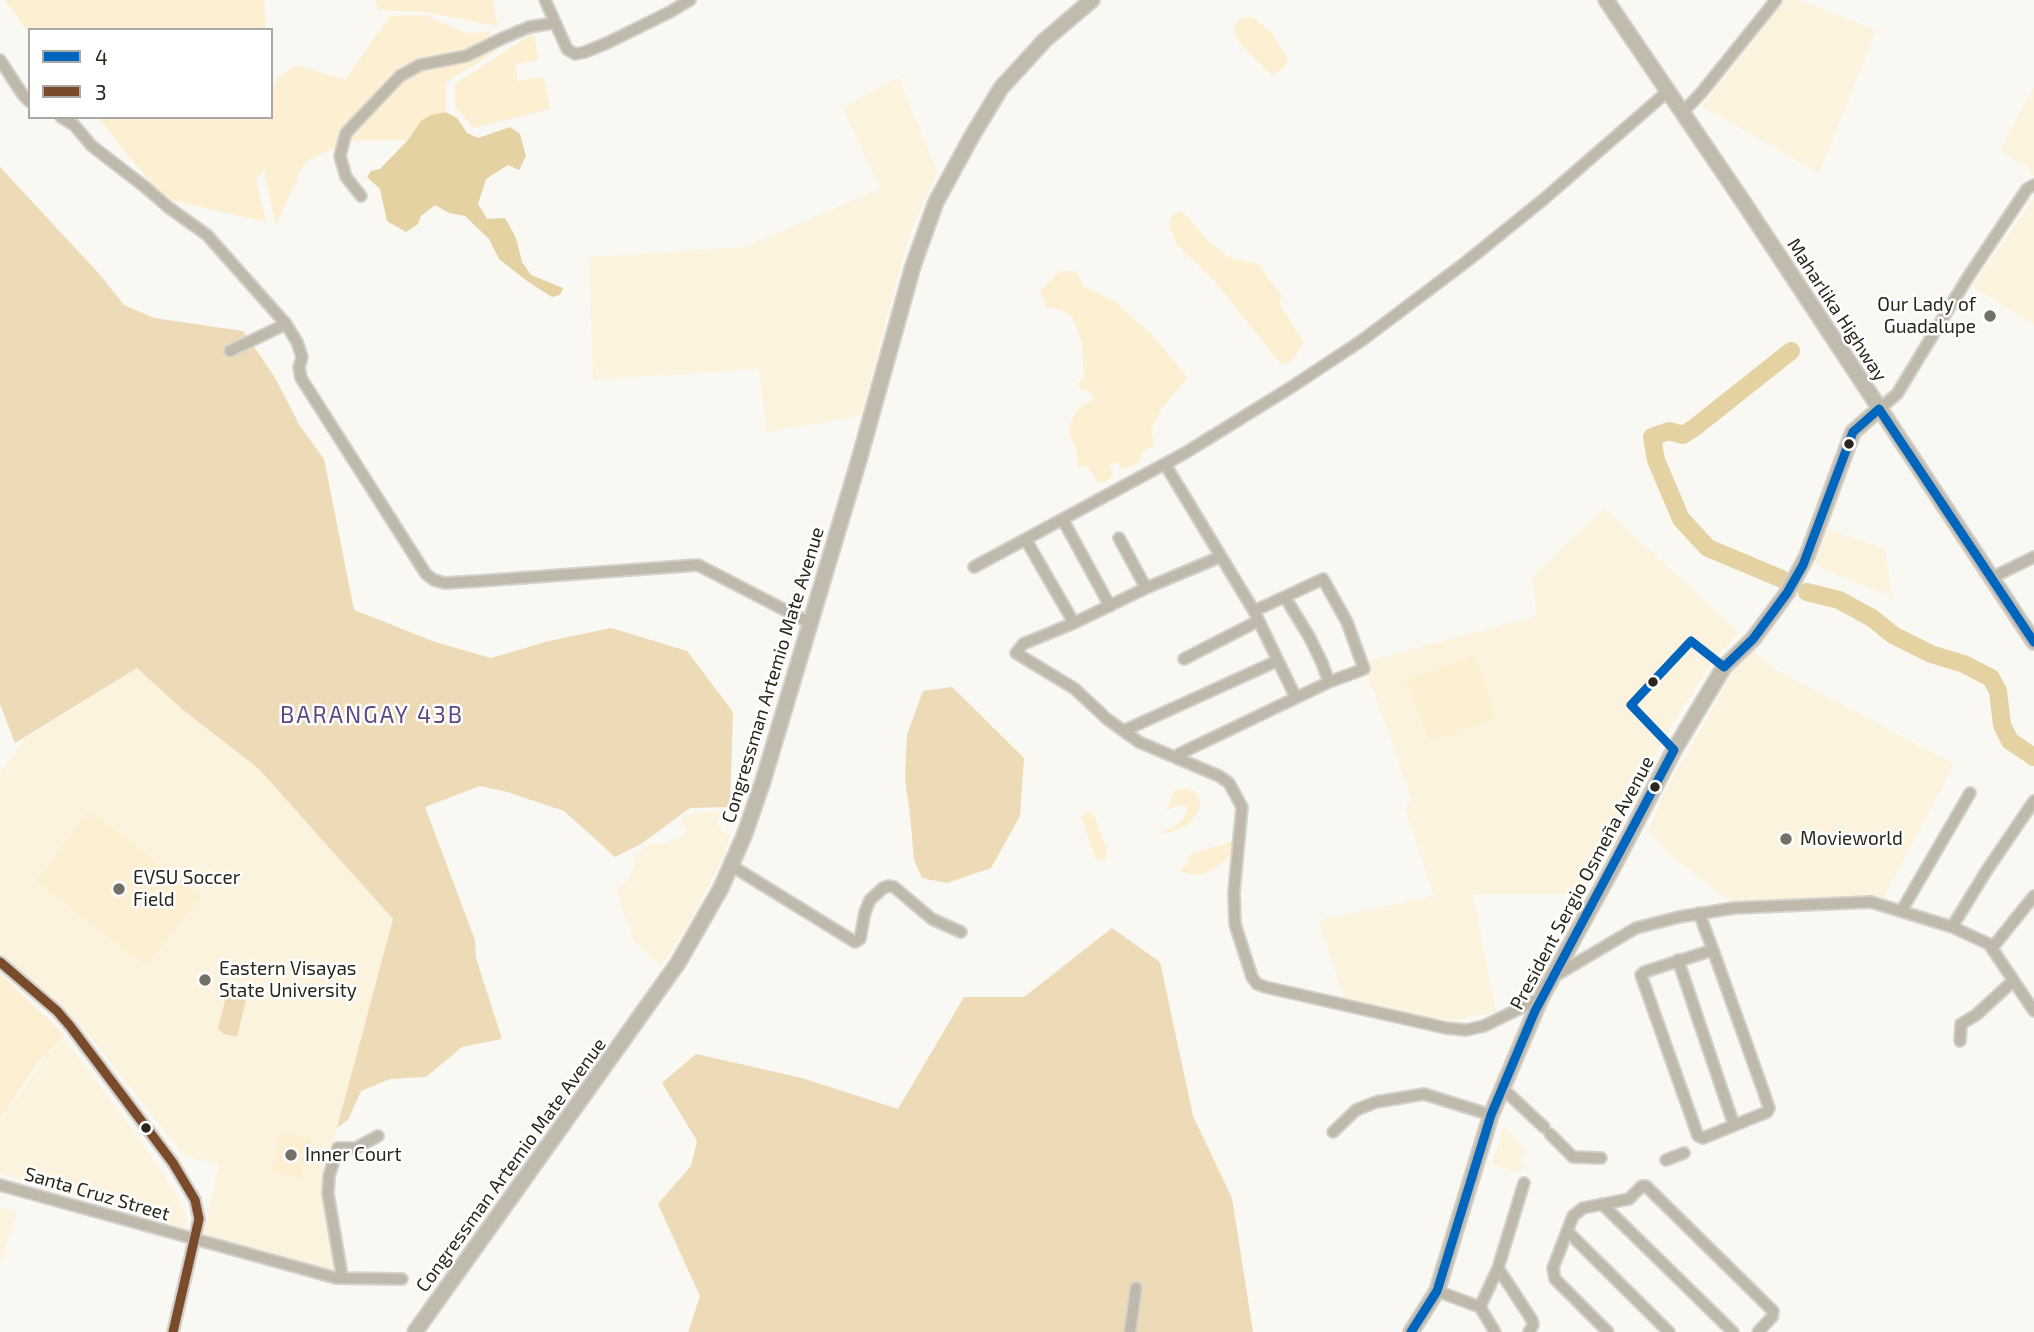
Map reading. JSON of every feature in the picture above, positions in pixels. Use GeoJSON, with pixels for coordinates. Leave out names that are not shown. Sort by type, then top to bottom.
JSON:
{"type":"FeatureCollection","features":[{"type":"Feature","properties":{"kind":"main road","name":"Maharlika Highway"},"geometry":{"type":"LineString","coordinates":[[1606,0],[2034,642]]}},
{"type":"Feature","properties":{"kind":"main road","name":"Congressman Artemio Mate Avenue"},"geometry":{"type":"LineString","coordinates":[[415,1332],[678,963],[732,866],[755,804],[859,460],[913,266],[936,202],[1001,88],[1083,3]]}},
{"type":"Feature","properties":{"kind":"main road","name":"President Sergio Osmeña Avenue"},"geometry":{"type":"LineString","coordinates":[[1411,1332],[1437,1291],[1492,1115],[1541,998],[1674,750],[1724,667],[1753,639],[1787,593],[1807,556],[1853,432],[1879,409]]}},
{"type":"Feature","properties":{"kind":"street"},"geometry":{"type":"LineString","coordinates":[[545,0],[567,49],[575,54],[639,28],[690,0]]}},
{"type":"Feature","properties":{"kind":"street"},"geometry":{"type":"LineString","coordinates":[[1682,112],[1701,93],[1776,0]]}},
{"type":"Feature","properties":{"kind":"street"},"geometry":{"type":"LineString","coordinates":[[361,196],[346,177],[340,156],[346,133],[400,76],[421,65],[466,56],[529,27],[554,23]]}},
{"type":"Feature","properties":{"kind":"street"},"geometry":{"type":"LineString","coordinates":[[0,60],[28,100]]}},
{"type":"Feature","properties":{"kind":"street"},"geometry":{"type":"LineString","coordinates":[[974,568],[1165,464],[1290,388],[1466,262],[1667,92]]}},
{"type":"Feature","properties":{"kind":"street"},"geometry":{"type":"LineString","coordinates":[[64,119],[74,125],[92,146],[207,235],[286,324],[302,357],[299,367],[301,378],[426,574],[434,580],[446,583],[698,565],[810,623]]}},
{"type":"Feature","properties":{"kind":"street"},"geometry":{"type":"LineString","coordinates":[[1879,409],[1898,394],[1968,277],[2027,189],[2034,185]]}},
{"type":"Feature","properties":{"kind":"street"},"geometry":{"type":"LineString","coordinates":[[230,351],[286,324]]}},
{"type":"Feature","properties":{"kind":"street"},"geometry":{"type":"LineString","coordinates":[[1165,464],[1256,616],[1296,698]]}},
{"type":"Feature","properties":{"kind":"street"},"geometry":{"type":"LineString","coordinates":[[1063,520],[1110,606]]}},
{"type":"Feature","properties":{"kind":"street"},"geometry":{"type":"LineString","coordinates":[[1119,538],[1146,588]]}},
{"type":"Feature","properties":{"kind":"street"},"geometry":{"type":"LineString","coordinates":[[1026,540],[1074,624]]}},
{"type":"Feature","properties":{"kind":"street"},"geometry":{"type":"LineString","coordinates":[[1220,556],[1146,588],[1074,624],[1023,644],[1016,653],[1075,689],[1107,719],[1139,742],[1219,776],[1229,783],[1240,802],[1241,818],[1234,892],[1236,923],[1252,977],[1257,984],[1433,1025],[1466,1030],[1484,1026],[1541,998]]}},
{"type":"Feature","properties":{"kind":"street"},"geometry":{"type":"LineString","coordinates":[[1991,578],[2034,557]]}},
{"type":"Feature","properties":{"kind":"street"},"geometry":{"type":"LineString","coordinates":[[1178,759],[1180,754],[1329,682],[1364,669],[1347,622],[1323,579],[1285,597],[1184,659]]}},
{"type":"Feature","properties":{"kind":"street"},"geometry":{"type":"LineString","coordinates":[[1285,597],[1310,638],[1329,682]]}},
{"type":"Feature","properties":{"kind":"street"},"geometry":{"type":"LineString","coordinates":[[1123,731],[1277,661]]}},
{"type":"Feature","properties":{"kind":"street"},"geometry":{"type":"LineString","coordinates":[[1902,910],[1969,793]]}},
{"type":"Feature","properties":{"kind":"street"},"geometry":{"type":"LineString","coordinates":[[1952,927],[2034,801]]}},
{"type":"Feature","properties":{"kind":"street"},"geometry":{"type":"LineString","coordinates":[[732,866],[855,942],[860,939],[870,900],[889,886],[894,887],[932,919],[961,932]]}},
{"type":"Feature","properties":{"kind":"street"},"geometry":{"type":"LineString","coordinates":[[1992,948],[2034,896]]}},
{"type":"Feature","properties":{"kind":"street"},"geometry":{"type":"LineString","coordinates":[[1552,978],[1636,928],[1734,908],[1871,902],[1952,927],[1989,944],[2034,1011]]}},
{"type":"Feature","properties":{"kind":"street"},"geometry":{"type":"LineString","coordinates":[[1666,1160],[1689,1151],[1703,1138],[1767,1112],[1769,1108],[1699,913]]}},
{"type":"Feature","properties":{"kind":"street"},"geometry":{"type":"LineString","coordinates":[[1703,1138],[1698,1136],[1641,975],[1713,950]]}},
{"type":"Feature","properties":{"kind":"street"},"geometry":{"type":"LineString","coordinates":[[1678,960],[1734,1125]]}},
{"type":"Feature","properties":{"kind":"street"},"geometry":{"type":"LineString","coordinates":[[0,962],[57,1011],[70,1026],[173,1163],[197,1205],[199,1219],[173,1332]]}},
{"type":"Feature","properties":{"kind":"street"},"geometry":{"type":"LineString","coordinates":[[1960,1041],[1961,1024],[1976,1015],[2013,981]]}},
{"type":"Feature","properties":{"kind":"street"},"geometry":{"type":"LineString","coordinates":[[1502,1088],[1573,1157],[1601,1158]]}},
{"type":"Feature","properties":{"kind":"street"},"geometry":{"type":"LineString","coordinates":[[1333,1132],[1356,1110],[1376,1102],[1424,1094],[1492,1115]]}},
{"type":"Feature","properties":{"kind":"street"},"geometry":{"type":"LineString","coordinates":[[336,1278],[340,1276],[341,1270],[328,1194],[329,1176],[338,1147],[356,1148],[378,1136]]}},
{"type":"Feature","properties":{"kind":"street"},"geometry":{"type":"LineString","coordinates":[[1480,1307],[1499,1268],[1524,1183]]}},
{"type":"Feature","properties":{"kind":"street","name":"Santa Cruz Street"},"geometry":{"type":"LineString","coordinates":[[0,1185],[336,1278],[402,1279]]}},
{"type":"Feature","properties":{"kind":"street"},"geometry":{"type":"LineString","coordinates":[[1603,1330],[1552,1273],[1573,1216],[1583,1208],[1629,1199],[1642,1186],[1646,1186],[1773,1311],[1772,1317],[1758,1332]]}},
{"type":"Feature","properties":{"kind":"street"},"geometry":{"type":"LineString","coordinates":[[1602,1204],[1733,1332]]}},
{"type":"Feature","properties":{"kind":"street"},"geometry":{"type":"LineString","coordinates":[[1567,1231],[1669,1332]]}},
{"type":"Feature","properties":{"kind":"street"},"geometry":{"type":"LineString","coordinates":[[1499,1268],[1532,1321],[1529,1332]]}},
{"type":"Feature","properties":{"kind":"street"},"geometry":{"type":"LineString","coordinates":[[1130,1332],[1136,1288]]}},
{"type":"Feature","properties":{"kind":"street"},"geometry":{"type":"LineString","coordinates":[[1437,1291],[1480,1307],[1495,1332]]}},
{"type":"Feature","properties":{"kind":"shaded area"},"geometry":{"type":"Polygon","coordinates":[[[5,0],[264,0],[266,28],[28,28],[28,32],[5,0]]]}},
{"type":"Feature","properties":{"kind":"shaded area"},"geometry":{"type":"Polygon","coordinates":[[[375,0],[492,0],[498,26],[424,12],[379,10],[375,0]]]}},
{"type":"Feature","properties":{"kind":"shaded area"},"geometry":{"type":"Polygon","coordinates":[[[1785,0],[1800,0],[1876,30],[1819,173],[1702,106],[1785,0]]]}},
{"type":"Feature","properties":{"kind":"shaded area"},"geometry":{"type":"Polygon","coordinates":[[[424,15],[466,33],[489,32],[495,52],[446,82],[446,112],[431,115],[421,121],[408,140],[349,141],[305,162],[276,225],[265,178],[266,168],[256,179],[266,222],[163,198],[99,119],[273,119],[273,82],[275,86],[277,78],[297,65],[345,80],[390,16],[424,15]]]}},
{"type":"Feature","properties":{"kind":"shaded area"},"geometry":{"type":"Polygon","coordinates":[[[1252,17],[1272,33],[1288,57],[1284,68],[1272,76],[1238,41],[1234,28],[1239,19],[1252,17]]]}},
{"type":"Feature","properties":{"kind":"shaded area"},"geometry":{"type":"Polygon","coordinates":[[[533,33],[539,60],[516,64],[517,81],[544,77],[550,109],[473,128],[455,106],[455,84],[533,33]]]}},
{"type":"Feature","properties":{"kind":"shaded area"},"geometry":{"type":"Polygon","coordinates":[[[898,77],[937,172],[908,238],[861,416],[766,432],[759,369],[593,380],[589,257],[745,247],[880,189],[843,108],[898,77]]]}},
{"type":"Feature","properties":{"kind":"shaded area"},"geometry":{"type":"Polygon","coordinates":[[[2034,87],[2034,177],[2028,168],[2000,150],[2034,87]]]}},
{"type":"Feature","properties":{"kind":"shaded area"},"geometry":{"type":"Polygon","coordinates":[[[446,112],[457,118],[467,133],[478,138],[510,127],[520,134],[526,156],[519,170],[508,165],[486,179],[478,204],[487,219],[505,218],[516,238],[522,262],[531,275],[563,288],[560,295],[552,297],[499,259],[489,239],[465,216],[449,213],[435,205],[421,216],[418,224],[406,232],[387,221],[380,189],[367,177],[371,171],[380,169],[408,140],[421,121],[431,115],[446,112]]]}},
{"type":"Feature","properties":{"kind":"shaded area"},"geometry":{"type":"Polygon","coordinates":[[[0,167],[101,276],[124,305],[154,318],[243,331],[274,376],[300,426],[324,459],[354,610],[435,642],[491,658],[549,641],[611,628],[687,651],[733,712],[730,807],[690,808],[641,844],[615,857],[564,811],[507,792],[480,786],[425,807],[475,940],[476,958],[502,1039],[462,1047],[426,1077],[390,1079],[361,1091],[348,1120],[337,1128],[393,919],[258,768],[183,710],[137,668],[15,743],[0,704],[0,167]]]}},
{"type":"Feature","properties":{"kind":"shaded area"},"geometry":{"type":"Polygon","coordinates":[[[2034,199],[2034,325],[1972,286],[2034,199]]]}},
{"type":"Feature","properties":{"kind":"shaded area"},"geometry":{"type":"Polygon","coordinates":[[[1182,211],[1210,243],[1230,258],[1258,264],[1282,296],[1279,303],[1303,342],[1287,365],[1279,362],[1211,277],[1177,245],[1169,225],[1173,214],[1182,211]]]}},
{"type":"Feature","properties":{"kind":"shaded area"},"geometry":{"type":"Polygon","coordinates":[[[1060,271],[1075,271],[1084,286],[1116,302],[1155,338],[1188,378],[1162,408],[1151,430],[1155,445],[1142,452],[1140,461],[1125,469],[1120,467],[1117,461],[1109,465],[1113,476],[1105,482],[1098,483],[1088,466],[1078,467],[1076,447],[1071,439],[1069,428],[1072,419],[1080,407],[1094,399],[1090,390],[1082,391],[1078,384],[1084,378],[1082,343],[1073,318],[1060,309],[1047,308],[1040,291],[1060,271]]]}},
{"type":"Feature","properties":{"kind":"shaded area"},"geometry":{"type":"Polygon","coordinates":[[[1604,508],[1740,633],[1708,668],[1670,728],[1620,817],[1583,894],[1473,894],[1496,1012],[1454,1020],[1416,1017],[1344,998],[1319,920],[1434,896],[1405,808],[1412,799],[1363,662],[1537,616],[1531,578],[1604,508]]]}},
{"type":"Feature","properties":{"kind":"shaded area"},"geometry":{"type":"Polygon","coordinates":[[[1827,529],[1885,549],[1893,598],[1815,565],[1827,529]]]}},
{"type":"Feature","properties":{"kind":"shaded area"},"geometry":{"type":"Polygon","coordinates":[[[1754,651],[1773,668],[1954,764],[1883,899],[1876,897],[1732,903],[1672,857],[1649,832],[1662,797],[1733,672],[1754,651]]]}},
{"type":"Feature","properties":{"kind":"shaded area"},"geometry":{"type":"Polygon","coordinates":[[[1475,656],[1497,717],[1434,740],[1428,738],[1406,680],[1475,656]]]}},
{"type":"Feature","properties":{"kind":"shaded area","name":"Eastern Visayas State University"},"geometry":{"type":"Polygon","coordinates":[[[137,668],[183,710],[258,768],[394,919],[321,1188],[334,1267],[332,1270],[204,1233],[219,1164],[184,1156],[98,1046],[64,1008],[0,953],[0,773],[27,737],[137,668]]]}},
{"type":"Feature","properties":{"kind":"shaded area"},"geometry":{"type":"Polygon","coordinates":[[[952,687],[1024,758],[1020,816],[991,868],[947,883],[922,878],[914,860],[905,778],[907,735],[923,691],[952,687]]]}},
{"type":"Feature","properties":{"kind":"shaded area"},"geometry":{"type":"Polygon","coordinates":[[[1187,788],[1195,792],[1200,800],[1198,812],[1188,824],[1173,832],[1159,834],[1176,825],[1186,815],[1188,808],[1182,804],[1166,810],[1175,790],[1187,788]]]}},
{"type":"Feature","properties":{"kind":"shaded area","name":"EVSU Soccer Field"},"geometry":{"type":"Polygon","coordinates":[[[89,810],[201,896],[146,967],[36,881],[89,810]]]}},
{"type":"Feature","properties":{"kind":"shaded area"},"geometry":{"type":"Polygon","coordinates":[[[722,811],[716,823],[731,836],[690,922],[660,967],[636,943],[620,905],[618,887],[628,881],[637,854],[649,844],[666,844],[688,832],[680,820],[692,813],[722,811]]]}},
{"type":"Feature","properties":{"kind":"shaded area"},"geometry":{"type":"Polygon","coordinates":[[[1089,811],[1093,813],[1107,850],[1105,861],[1095,858],[1081,817],[1089,811]]]}},
{"type":"Feature","properties":{"kind":"shaded area"},"geometry":{"type":"Polygon","coordinates":[[[1240,839],[1223,863],[1206,873],[1196,875],[1180,871],[1191,854],[1240,839]]]}},
{"type":"Feature","properties":{"kind":"shaded area"},"geometry":{"type":"Polygon","coordinates":[[[1112,928],[1160,962],[1193,1116],[1232,1198],[1253,1332],[688,1332],[700,1296],[658,1204],[691,1166],[697,1141],[662,1083],[696,1054],[802,1078],[898,1109],[964,997],[1024,997],[1112,928]]]}},
{"type":"Feature","properties":{"kind":"shaded area"},"geometry":{"type":"Polygon","coordinates":[[[0,974],[65,1037],[38,1062],[0,1120],[0,974]]]}},
{"type":"Feature","properties":{"kind":"shaded area"},"geometry":{"type":"Polygon","coordinates":[[[233,986],[249,987],[237,1037],[224,1034],[218,1029],[228,990],[233,986]]]}},
{"type":"Feature","properties":{"kind":"shaded area"},"geometry":{"type":"Polygon","coordinates":[[[65,1040],[142,1142],[179,1199],[186,1217],[187,1225],[184,1228],[0,1174],[0,1123],[47,1055],[65,1040]]]}},
{"type":"Feature","properties":{"kind":"shaded area"},"geometry":{"type":"Polygon","coordinates":[[[1503,1126],[1526,1150],[1520,1163],[1524,1165],[1521,1173],[1492,1165],[1503,1126]]]}},
{"type":"Feature","properties":{"kind":"shaded area","name":"Inner Court"},"geometry":{"type":"Polygon","coordinates":[[[280,1131],[311,1139],[301,1178],[271,1170],[280,1131]]]}},
{"type":"Feature","properties":{"kind":"shaded area"},"geometry":{"type":"Polygon","coordinates":[[[0,1207],[17,1212],[0,1265],[0,1207]]]}},
{"type":"Feature","properties":{"kind":"waterway"},"geometry":{"type":"LineString","coordinates":[[1782,579],[1708,548],[1681,519],[1656,460],[1652,437],[1669,431],[1683,435],[1791,351]]}},
{"type":"Feature","properties":{"kind":"waterway"},"geometry":{"type":"LineString","coordinates":[[1807,592],[1839,600],[1872,618],[1893,635],[1931,654],[1964,664],[1991,678],[1998,691],[2002,725],[2010,741],[2034,757]]}},
{"type":"Feature","properties":{"kind":"transit line","name":"4"},"geometry":{"type":"LineString","coordinates":[[1411,1332],[1437,1291],[1491,1115],[1535,1011],[1674,750],[1631,705],[1691,641],[1724,667],[1753,639],[1787,593],[1803,565],[1853,432],[1879,409],[2034,642]]}},
{"type":"Feature","properties":{"kind":"transit line","name":"3"},"geometry":{"type":"LineString","coordinates":[[0,962],[57,1011],[70,1026],[173,1163],[195,1200],[199,1219],[173,1332]]}},
{"type":"Feature","properties":{"kind":"place","name":"Our Lady of Guadalupe"},"geometry":{"type":"Point","coordinates":[1990,316]}},
{"type":"Feature","properties":{"kind":"place","name":"Movieworld"},"geometry":{"type":"Point","coordinates":[1786,839]}},
{"type":"Feature","properties":{"kind":"place","name":"EVSU Soccer Field"},"geometry":{"type":"Point","coordinates":[119,889]}},
{"type":"Feature","properties":{"kind":"place","name":"Eastern Visayas State University"},"geometry":{"type":"Point","coordinates":[205,980]}},
{"type":"Feature","properties":{"kind":"place","name":"Inner Court"},"geometry":{"type":"Point","coordinates":[291,1155]}},
{"type":"Feature","properties":{"kind":"district","name":"BARANGAY 43B"},"geometry":{"type":"Point","coordinates":[372,715]}}]}
